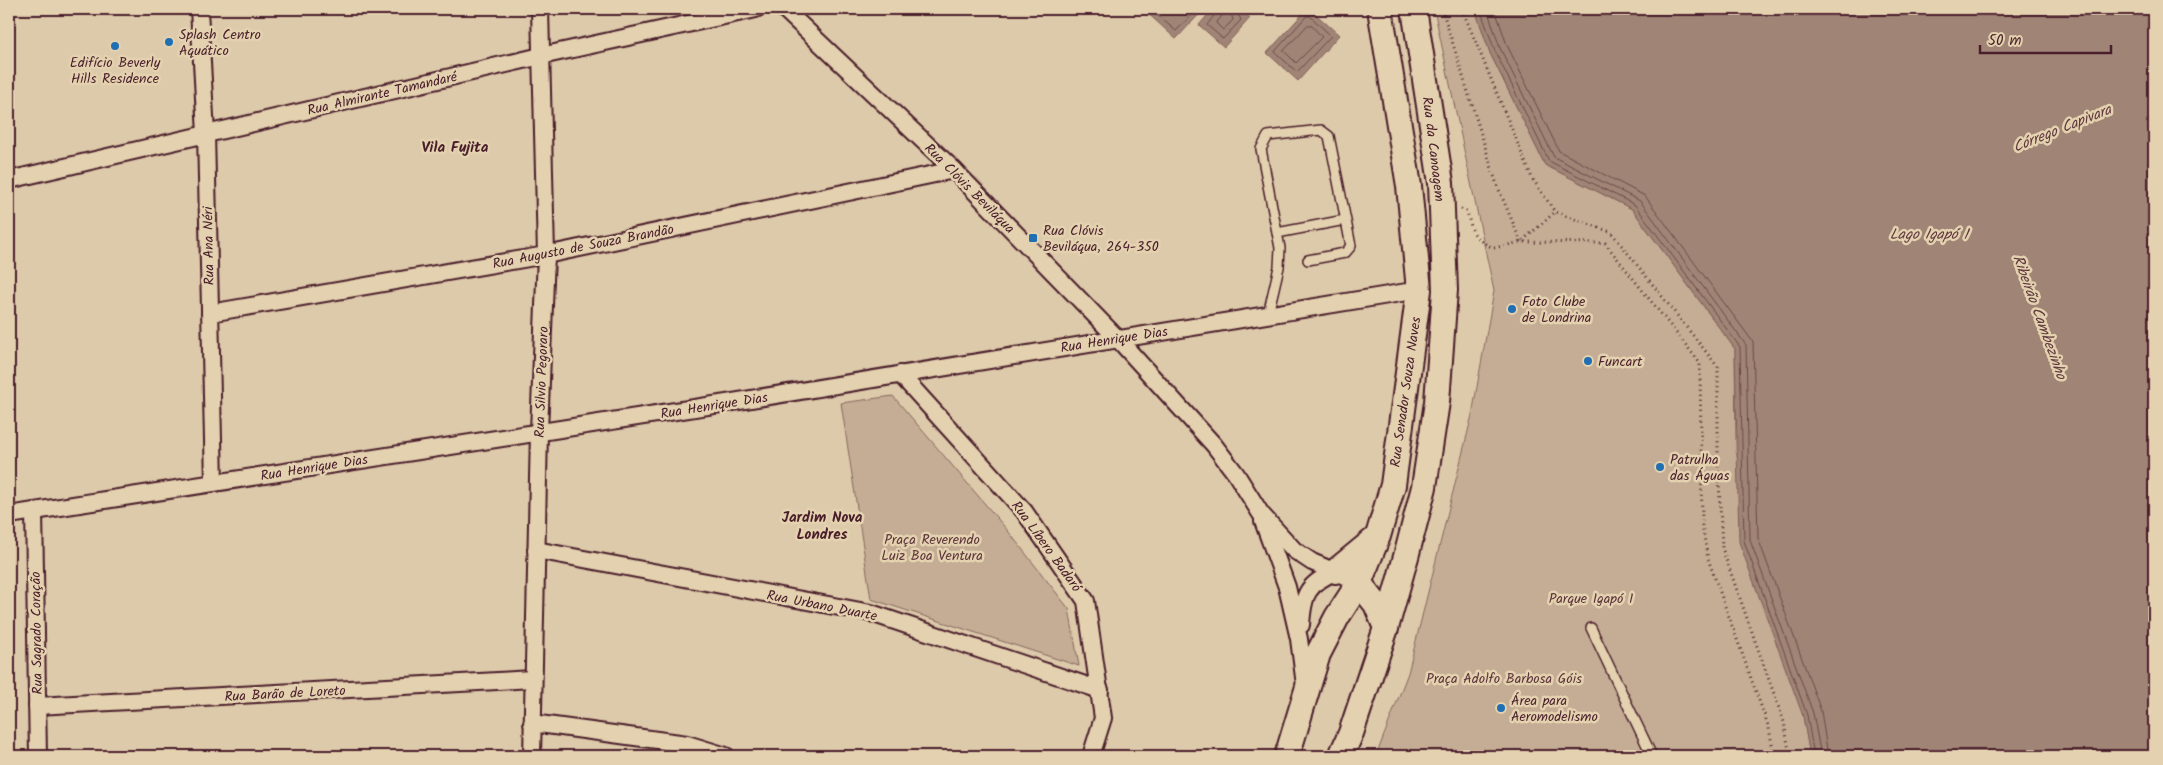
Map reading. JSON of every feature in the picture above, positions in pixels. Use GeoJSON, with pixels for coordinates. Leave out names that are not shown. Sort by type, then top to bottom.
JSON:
{"type":"FeatureCollection","features":[{"type":"Feature","properties":{"kind":"main road","name":"Rua Senador Souza Naves"},"geometry":{"type":"LineString","coordinates":[[1287,756],[1318,654],[1337,617],[1359,583],[1378,536],[1393,485],[1419,290],[1409,186],[1380,9]]}},
{"type":"Feature","properties":{"kind":"main road","name":"Rua da Canoagem"},"geometry":{"type":"LineString","coordinates":[[1341,756],[1351,733],[1386,628],[1424,487],[1436,402],[1445,290],[1441,183],[1414,9]]}},
{"type":"Feature","properties":{"kind":"main road"},"geometry":{"type":"LineString","coordinates":[[1336,572],[1378,536]]}},
{"type":"Feature","properties":{"kind":"main road"},"geometry":{"type":"LineString","coordinates":[[1359,583],[1376,604],[1386,628]]}},
{"type":"Feature","properties":{"kind":"street","name":"Rua Ana Néri"},"geometry":{"type":"LineString","coordinates":[[199,9],[206,134],[214,483]]}},
{"type":"Feature","properties":{"kind":"street","name":"Rua Silvio Pegoraro"},"geometry":{"type":"LineString","coordinates":[[532,756],[539,432],[546,255],[540,9]]}},
{"type":"Feature","properties":{"kind":"street","name":"Rua Almirante Tamandaré"},"geometry":{"type":"LineString","coordinates":[[9,180],[541,56],[756,9]]}},
{"type":"Feature","properties":{"kind":"street","name":"Rua Clóvis Beviláqua"},"geometry":{"type":"LineString","coordinates":[[784,9],[954,170],[1116,338],[1214,445],[1236,474],[1261,514],[1294,550],[1312,562],[1359,583]]}},
{"type":"Feature","properties":{"kind":"street","name":"Rua Augusto de Souza Brandão"},"geometry":{"type":"LineString","coordinates":[[210,313],[546,255],[954,170]]}},
{"type":"Feature","properties":{"kind":"street","name":"Rua Henrique Dias"},"geometry":{"type":"LineString","coordinates":[[9,515],[539,432],[1419,290]]}},
{"type":"Feature","properties":{"kind":"street","name":"Rua Líbero Badaró"},"geometry":{"type":"LineString","coordinates":[[900,374],[1024,511],[1086,601],[1103,718],[1091,756]]}},
{"type":"Feature","properties":{"kind":"street","name":"Rua Sagrado Coração"},"geometry":{"type":"LineString","coordinates":[[34,511],[38,756]]}},
{"type":"Feature","properties":{"kind":"street","name":"Rua Clóvis Beviláqua"},"geometry":{"type":"LineString","coordinates":[[1261,514],[1286,587],[1300,639],[1306,693]]}},
{"type":"Feature","properties":{"kind":"street","name":"Rua Urbano Duarte"},"geometry":{"type":"LineString","coordinates":[[536,550],[871,613],[1100,690]]}},
{"type":"Feature","properties":{"kind":"street"},"geometry":{"type":"LineString","coordinates":[[1300,639],[1302,602],[1310,587],[1321,578],[1336,572]]}},
{"type":"Feature","properties":{"kind":"street","name":"Rua Barão de Loreto"},"geometry":{"type":"LineString","coordinates":[[37,706],[533,679]]}},
{"type":"Feature","properties":{"kind":"street"},"geometry":{"type":"LineString","coordinates":[[532,723],[687,744],[726,756]]}},
{"type":"Feature","properties":{"kind":"lane"},"geometry":{"type":"LineString","coordinates":[[1268,314],[1279,267],[1280,248],[1261,149],[1268,136],[1321,130],[1329,136],[1350,246],[1349,250],[1345,253],[1308,260]]}},
{"type":"Feature","properties":{"kind":"lane"},"geometry":{"type":"LineString","coordinates":[[1277,233],[1345,220]]}},
{"type":"Feature","properties":{"kind":"lane"},"geometry":{"type":"LineString","coordinates":[[1592,628],[1652,756]]}},
{"type":"Feature","properties":{"kind":"path"},"geometry":{"type":"LineString","coordinates":[[1442,9],[1496,185],[1521,242]]}},
{"type":"Feature","properties":{"kind":"path"},"geometry":{"type":"LineString","coordinates":[[1462,9],[1532,178],[1555,212],[1611,232],[1718,367],[1718,457],[1722,548],[1784,722],[1790,756]]}},
{"type":"Feature","properties":{"kind":"path"},"geometry":{"type":"LineString","coordinates":[[1458,212],[1463,209],[1466,211],[1471,231],[1485,244],[1494,248],[1521,242],[1605,243],[1700,362],[1702,525],[1708,559],[1770,728],[1774,756]]}},
{"type":"Feature","properties":{"kind":"path"},"geometry":{"type":"LineString","coordinates":[[1521,242],[1555,212]]}},
{"type":"Feature","properties":{"kind":"green space","name":"Parque Igapó I"},"geometry":{"type":"Polygon","coordinates":[[[1434,9],[1475,9],[1490,53],[1545,165],[1632,209],[1735,349],[1736,451],[1803,716],[1810,756],[1376,756],[1408,673],[1472,415],[1494,291],[1434,9]]]}},
{"type":"Feature","properties":{"kind":"green space","name":"Praça Reverendo Luiz Boa Ventura"},"geometry":{"type":"Polygon","coordinates":[[[893,396],[1008,531],[1069,609],[1079,666],[871,599],[841,403],[893,396]]]}},
{"type":"Feature","properties":{"kind":"water"},"geometry":{"type":"Polygon","coordinates":[[[1143,9],[1204,9],[1176,39],[1143,9]]]}},
{"type":"Feature","properties":{"kind":"water"},"geometry":{"type":"Polygon","coordinates":[[[1213,9],[1239,9],[1250,18],[1224,47],[1199,25],[1213,9]]]}},
{"type":"Feature","properties":{"kind":"water"},"geometry":{"type":"Polygon","coordinates":[[[1307,9],[1310,9],[1339,35],[1298,81],[1267,53],[1307,9]]]}},
{"type":"Feature","properties":{"kind":"water","name":"Lago Igapó 1"},"geometry":{"type":"Polygon","coordinates":[[[1475,9],[2154,9],[2154,756],[1810,756],[1803,716],[1739,542],[1735,349],[1632,209],[1545,165],[1490,53],[1475,9]]]}},
{"type":"Feature","properties":{"kind":"place","name":"Splash Centro Aquático"},"geometry":{"type":"Point","coordinates":[169,42]}},
{"type":"Feature","properties":{"kind":"place","name":"Edifício Beverly Hills Residence"},"geometry":{"type":"Point","coordinates":[115,46]}},
{"type":"Feature","properties":{"kind":"place","name":"Rua Clóvis Beviláqua, 264-350"},"geometry":{"type":"Point","coordinates":[1033,238]}},
{"type":"Feature","properties":{"kind":"place","name":"Foto Clube de Londrina"},"geometry":{"type":"Point","coordinates":[1512,309]}},
{"type":"Feature","properties":{"kind":"place","name":"Funcart"},"geometry":{"type":"Point","coordinates":[1588,361]}},
{"type":"Feature","properties":{"kind":"place","name":"Patrulha das Águas"},"geometry":{"type":"Point","coordinates":[1660,467]}},
{"type":"Feature","properties":{"kind":"place","name":"Área para Aeromodelismo"},"geometry":{"type":"Point","coordinates":[1501,708]}},
{"type":"Feature","properties":{"kind":"district","name":"Vila Fujita"},"geometry":{"type":"Point","coordinates":[455,147]}},
{"type":"Feature","properties":{"kind":"district","name":"Jardim Nova Londres"},"geometry":{"type":"Point","coordinates":[822,526]}},
{"type":"Feature","properties":{"kind":"water label","name":"Córrego Capivara"},"geometry":{"type":"Point","coordinates":[2062,128]}},
{"type":"Feature","properties":{"kind":"water label","name":"Ribeirão Cambezinho"},"geometry":{"type":"Point","coordinates":[2040,317]}},
{"type":"Feature","properties":{"kind":"park label","name":"Praça Adolfo Barbosa Góis"},"geometry":{"type":"Point","coordinates":[1504,678]}}]}
